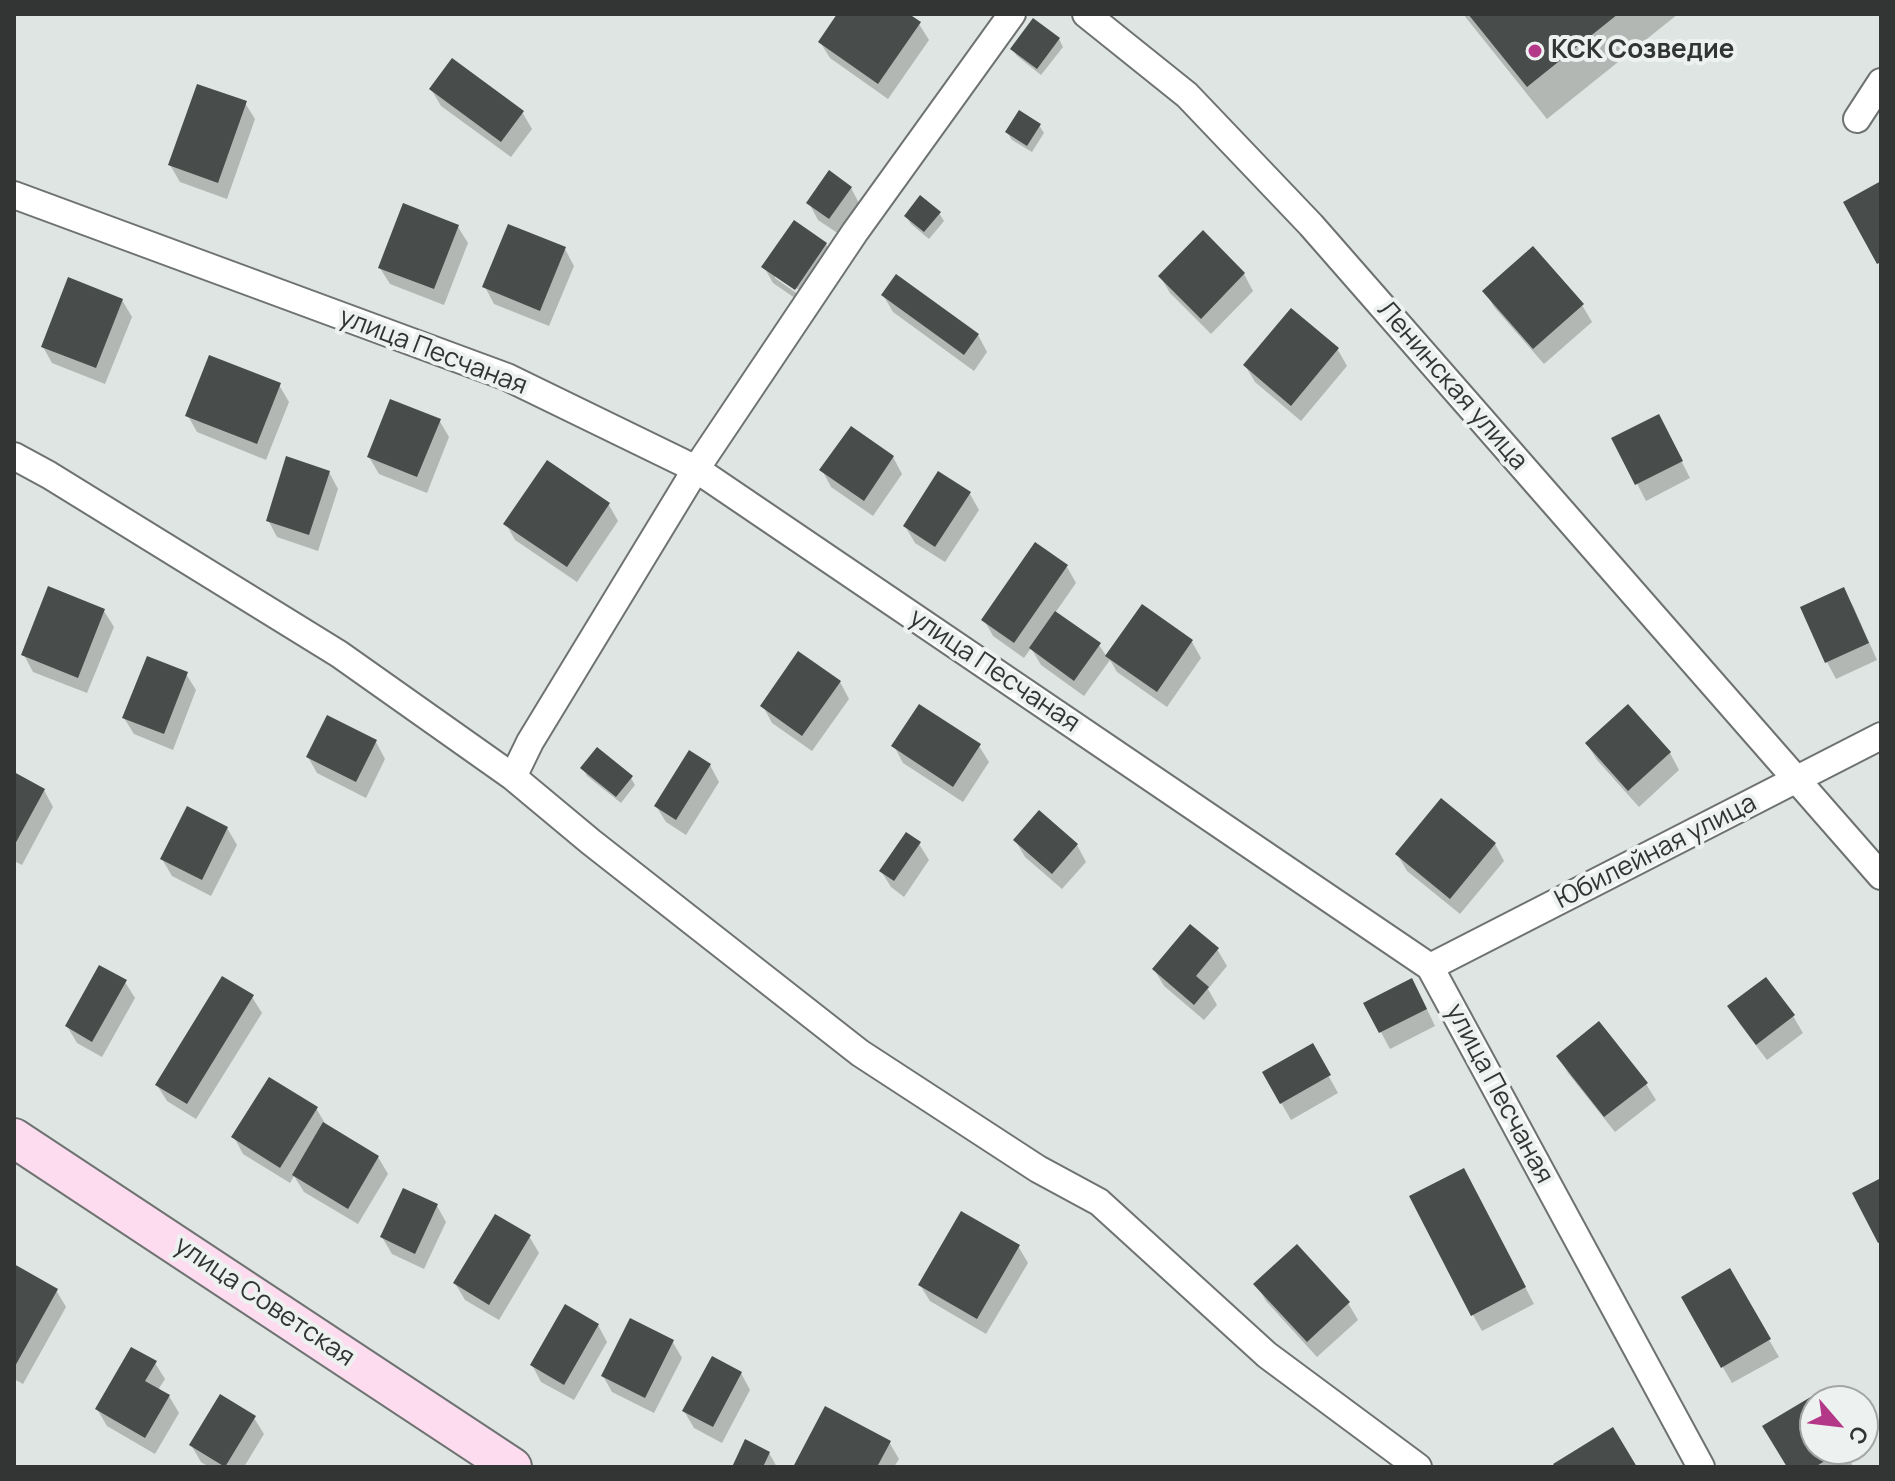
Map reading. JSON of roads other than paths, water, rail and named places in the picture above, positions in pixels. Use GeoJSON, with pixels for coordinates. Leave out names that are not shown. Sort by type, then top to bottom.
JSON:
{"type":"FeatureCollection","features":[{"type":"Feature","properties":{"kind":"street"},"geometry":{"type":"LineString","coordinates":[[513,777],[530,742],[696,469],[855,232],[1012,14]]}},
{"type":"Feature","properties":{"kind":"street","name":"Ленинская улица"},"geometry":{"type":"LineString","coordinates":[[1086,14],[1187,95],[1311,225],[1881,876]]}},
{"type":"Feature","properties":{"kind":"street"},"geometry":{"type":"LineString","coordinates":[[1857,119],[1881,82]]}},
{"type":"Feature","properties":{"kind":"street","name":"улица Песчаная"},"geometry":{"type":"LineString","coordinates":[[14,195],[507,377],[696,469],[1430,967],[1701,1467]]}},
{"type":"Feature","properties":{"kind":"street"},"geometry":{"type":"LineString","coordinates":[[14,456],[339,654],[513,777],[860,1053],[1038,1169],[1099,1202],[1267,1355],[1418,1467]]}},
{"type":"Feature","properties":{"kind":"street","name":"Юбилейная улица"},"geometry":{"type":"LineString","coordinates":[[1430,967],[1881,736]]}},
{"type":"Feature","properties":{"kind":"street","name":"улица Советская"},"geometry":{"type":"LineString","coordinates":[[14,1138],[512,1467]]}},
{"type":"Feature","properties":{"kind":"place","name":"КСК Созведие"},"geometry":{"type":"Point","coordinates":[1535,51]}}]}
